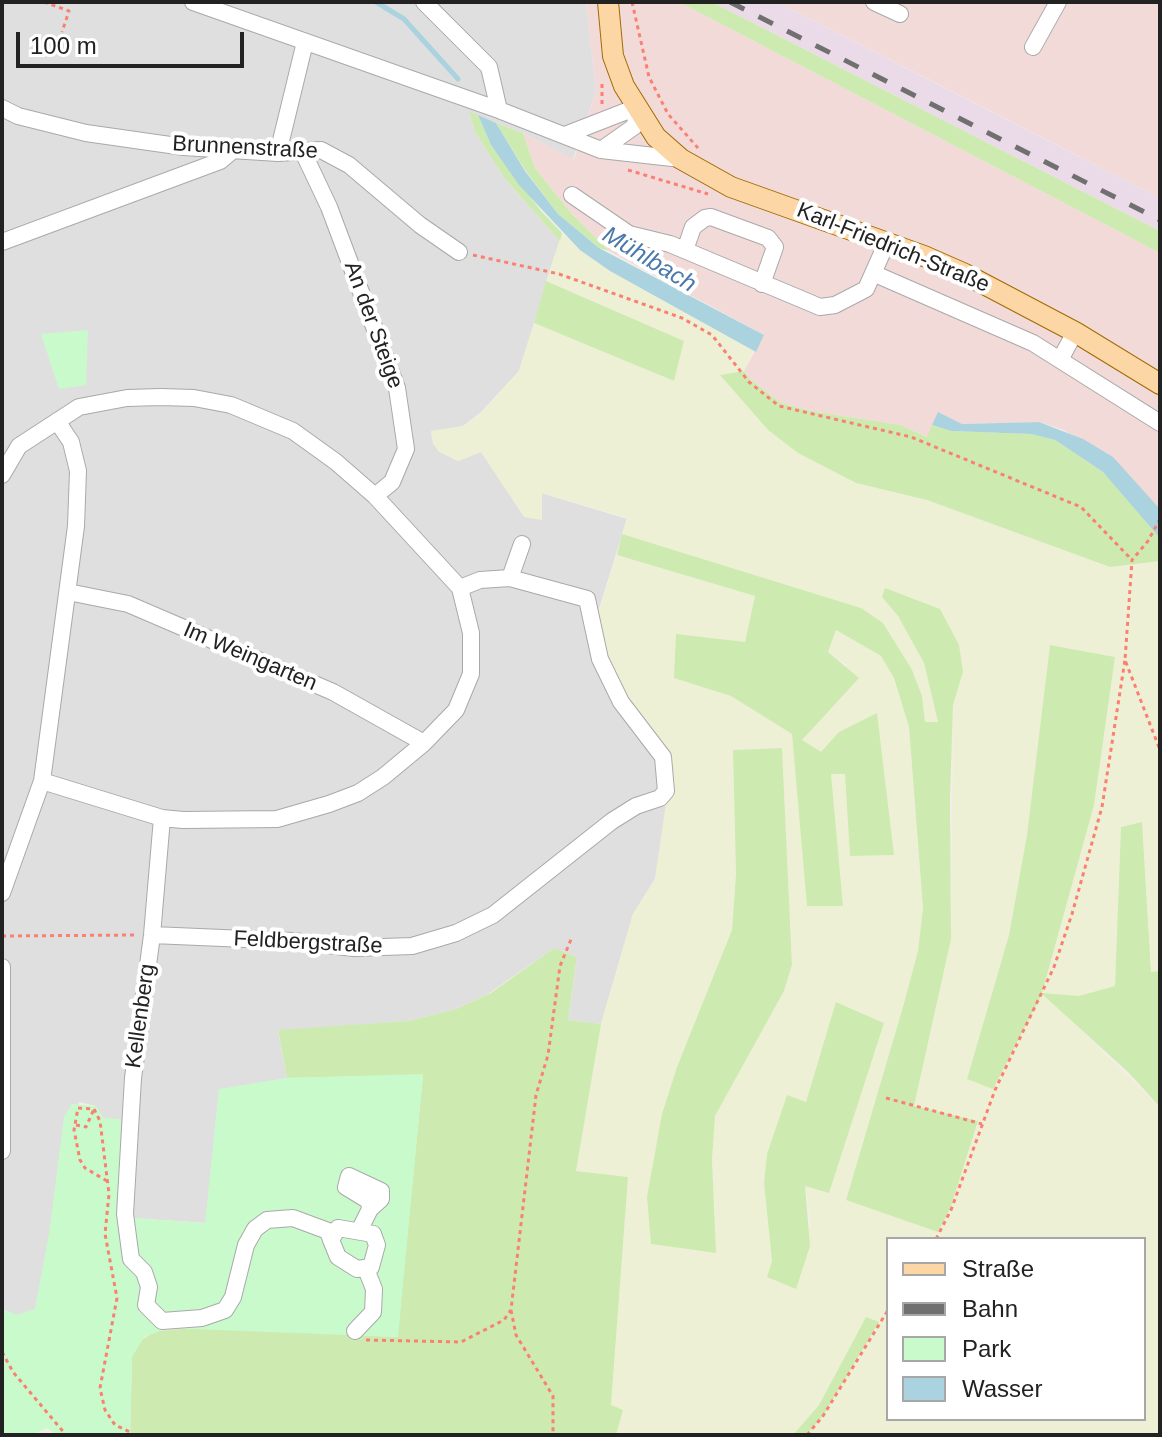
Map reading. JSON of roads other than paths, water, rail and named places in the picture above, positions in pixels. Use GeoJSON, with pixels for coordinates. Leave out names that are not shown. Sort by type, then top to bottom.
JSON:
{"type":"FeatureCollection","features":[{"type":"Feature","properties":{"kind":"main road","name":"Karl-Friedrich-Straße"},"geometry":{"type":"LineString","coordinates":[[608,2],[613,56],[637,107],[656,137],[681,159],[731,187],[887,242],[965,274],[1075,332],[1160,384]]}},
{"type":"Feature","properties":{"kind":"street"},"geometry":{"type":"LineString","coordinates":[[193,2],[499,110],[601,150],[681,159]]}},
{"type":"Feature","properties":{"kind":"street"},"geometry":{"type":"LineString","coordinates":[[424,2],[489,67],[499,110]]}},
{"type":"Feature","properties":{"kind":"street"},"geometry":{"type":"LineString","coordinates":[[874,2],[900,14]]}},
{"type":"Feature","properties":{"kind":"street"},"geometry":{"type":"LineString","coordinates":[[1033,47],[1058,2]]}},
{"type":"Feature","properties":{"kind":"street"},"geometry":{"type":"LineString","coordinates":[[278,153],[305,42]]}},
{"type":"Feature","properties":{"kind":"street"},"geometry":{"type":"LineString","coordinates":[[565,135],[637,107],[635,126],[601,150]]}},
{"type":"Feature","properties":{"kind":"street","name":"Brunnenstraße"},"geometry":{"type":"LineString","coordinates":[[2,108],[18,116],[86,133],[232,151],[278,153],[321,150],[349,165],[420,225],[459,252]]}},
{"type":"Feature","properties":{"kind":"street"},"geometry":{"type":"LineString","coordinates":[[2,242],[220,161],[232,151]]}},
{"type":"Feature","properties":{"kind":"street","name":"An der Steige"},"geometry":{"type":"LineString","coordinates":[[303,152],[329,207],[397,388],[406,449],[392,482],[375,496]]}},
{"type":"Feature","properties":{"kind":"street"},"geometry":{"type":"LineString","coordinates":[[572,195],[629,234],[685,250],[820,307],[853,298],[866,289],[887,242]]}},
{"type":"Feature","properties":{"kind":"street"},"geometry":{"type":"LineString","coordinates":[[685,250],[693,227],[711,217],[768,238],[775,247],[762,284]]}},
{"type":"Feature","properties":{"kind":"street"},"geometry":{"type":"LineString","coordinates":[[875,274],[970,313],[1060,360],[1160,423]]}},
{"type":"Feature","properties":{"kind":"street"},"geometry":{"type":"LineString","coordinates":[[1060,360],[1075,332]]}},
{"type":"Feature","properties":{"kind":"street"},"geometry":{"type":"LineString","coordinates":[[2,475],[19,446],[79,407],[127,398],[194,398],[231,405],[293,431],[375,496],[460,588],[471,633],[471,674],[456,710],[424,743],[358,793],[329,804],[277,819],[162,818],[42,781]]}},
{"type":"Feature","properties":{"kind":"street"},"geometry":{"type":"LineString","coordinates":[[2,893],[42,781],[68,592],[78,471],[71,442],[57,421]]}},
{"type":"Feature","properties":{"kind":"street"},"geometry":{"type":"LineString","coordinates":[[460,588],[480,580],[510,578],[522,544]]}},
{"type":"Feature","properties":{"kind":"street","name":"Feldbergstraße"},"geometry":{"type":"LineString","coordinates":[[152,935],[293,941],[354,948],[412,946],[456,933],[493,915],[612,821],[636,806],[660,798],[666,791],[663,757],[634,721],[600,659],[587,599],[510,578]]}},
{"type":"Feature","properties":{"kind":"street","name":"Im Weingarten"},"geometry":{"type":"LineString","coordinates":[[68,592],[128,604],[333,692],[424,743]]}},
{"type":"Feature","properties":{"kind":"street","name":"Kellenberg"},"geometry":{"type":"LineString","coordinates":[[162,818],[152,935],[133,1078],[125,1214],[131,1259],[144,1272],[149,1287],[146,1305],[162,1321],[202,1318],[225,1310],[233,1297],[246,1245],[255,1229],[267,1220],[293,1218],[328,1231],[331,1240]]}},
{"type":"Feature","properties":{"kind":"street"},"geometry":{"type":"LineString","coordinates":[[2,967],[2,1151]]}},
{"type":"Feature","properties":{"kind":"street"},"geometry":{"type":"LineString","coordinates":[[360,1229],[370,1209]]}},
{"type":"Feature","properties":{"kind":"street"},"geometry":{"type":"LineString","coordinates":[[338,1228],[360,1229],[373,1234],[377,1245],[374,1261],[366,1269],[343,1262],[331,1240],[338,1228]]}},
{"type":"Feature","properties":{"kind":"street"},"geometry":{"type":"LineString","coordinates":[[355,1331],[373,1312],[374,1289],[366,1269]]}},
{"type":"Feature","properties":{"kind":"water"},"geometry":{"type":"Polygon","coordinates":[[[478,115],[496,123],[525,171],[558,214],[599,248],[764,335],[756,352],[610,271],[580,250],[519,185],[491,145],[478,115]]]}},
{"type":"Feature","properties":{"kind":"water"},"geometry":{"type":"Polygon","coordinates":[[[938,412],[962,424],[1039,422],[1083,439],[1113,457],[1159,508],[1160,538],[1103,472],[1055,440],[1031,434],[951,431],[932,425],[938,412]]]}},
{"type":"Feature","properties":{"kind":"waterway","name":"Mühlbach"},"geometry":{"type":"LineString","coordinates":[[376,2],[404,19],[458,79]]}},
{"type":"Feature","properties":{"kind":"railway"},"geometry":{"type":"LineString","coordinates":[[730,2],[1160,220]]}}]}
